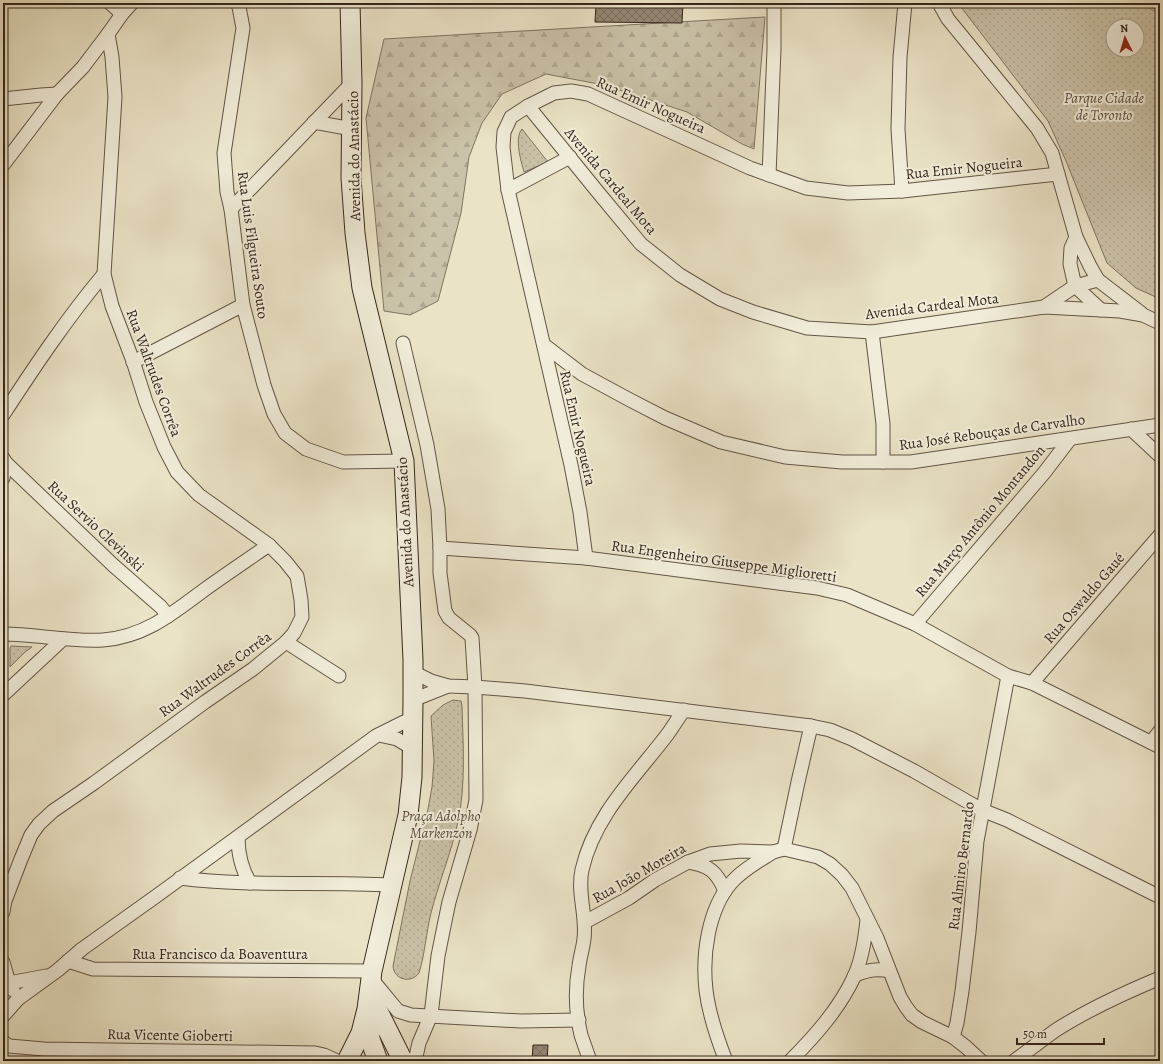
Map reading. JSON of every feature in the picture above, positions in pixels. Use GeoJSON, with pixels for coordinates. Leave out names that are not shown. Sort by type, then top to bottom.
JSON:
{"type":"FeatureCollection","features":[{"type":"Feature","properties":{"kind":"main road","name":"Avenida do Anastácio"},"geometry":{"type":"LineString","coordinates":[[347,1061],[361,1033],[367,1009],[371,979],[411,798],[413,721],[413,672],[404,461],[362,288],[355,232],[351,178],[352,83],[350,3]]}},
{"type":"Feature","properties":{"kind":"main road"},"geometry":{"type":"LineString","coordinates":[[371,979],[378,1011],[403,1061]]}},
{"type":"Feature","properties":{"kind":"main road"},"geometry":{"type":"LineString","coordinates":[[367,1009],[370,1039],[378,1061]]}},
{"type":"Feature","properties":{"kind":"main road"},"geometry":{"type":"LineString","coordinates":[[359,1061],[361,1033]]}},
{"type":"Feature","properties":{"kind":"street"},"geometry":{"type":"LineString","coordinates":[[110,3],[122,14]]}},
{"type":"Feature","properties":{"kind":"street"},"geometry":{"type":"LineString","coordinates":[[3,165],[57,94],[83,67],[122,14],[132,3]]}},
{"type":"Feature","properties":{"kind":"street","name":"Rua Luis Filgueira Souto"},"geometry":{"type":"LineString","coordinates":[[237,3],[242,28],[224,153],[227,192],[231,209],[243,305],[264,385],[274,414],[286,433],[306,449],[343,462],[404,461]]}},
{"type":"Feature","properties":{"kind":"street"},"geometry":{"type":"LineString","coordinates":[[768,175],[774,50],[774,3]]}},
{"type":"Feature","properties":{"kind":"street"},"geometry":{"type":"LineString","coordinates":[[902,191],[898,134],[900,57],[905,3]]}},
{"type":"Feature","properties":{"kind":"street"},"geometry":{"type":"LineString","coordinates":[[939,3],[948,19],[1037,128],[1052,153],[1076,238],[1098,280],[1143,315]]}},
{"type":"Feature","properties":{"kind":"street"},"geometry":{"type":"LineString","coordinates":[[3,414],[87,294],[104,274],[115,97],[112,58],[108,34]]}},
{"type":"Feature","properties":{"kind":"street"},"geometry":{"type":"LineString","coordinates":[[231,209],[352,83]]}},
{"type":"Feature","properties":{"kind":"street","name":"Rua Emir Nogueira"},"geometry":{"type":"LineString","coordinates":[[586,558],[580,512],[571,465],[508,190],[503,147],[504,132],[511,117],[528,106],[554,93],[571,90],[588,94],[768,175],[806,188],[848,193],[902,191],[1058,174]]}},
{"type":"Feature","properties":{"kind":"street"},"geometry":{"type":"LineString","coordinates":[[3,99],[57,94]]}},
{"type":"Feature","properties":{"kind":"street","name":"Avenida Cardeal Mota"},"geometry":{"type":"LineString","coordinates":[[528,106],[641,244],[680,275],[720,299],[753,312],[807,328],[872,332],[1044,307],[1101,310],[1143,315],[1160,323]]}},
{"type":"Feature","properties":{"kind":"street"},"geometry":{"type":"LineString","coordinates":[[314,122],[352,129]]}},
{"type":"Feature","properties":{"kind":"street"},"geometry":{"type":"LineString","coordinates":[[508,190],[570,158]]}},
{"type":"Feature","properties":{"kind":"street"},"geometry":{"type":"LineString","coordinates":[[1076,238],[1071,248],[1070,264],[1075,286],[1101,310]]}},
{"type":"Feature","properties":{"kind":"street","name":"Rua Waltrudes Corrêa"},"geometry":{"type":"LineString","coordinates":[[3,911],[31,835],[39,824],[52,811],[94,783],[253,669],[286,642],[294,633],[302,617],[301,600],[296,576],[285,561],[269,545],[199,496],[177,472],[164,447],[146,402],[134,362],[112,306],[104,274]]}},
{"type":"Feature","properties":{"kind":"street","name":"Avenida Cardeal Mota"},"geometry":{"type":"LineString","coordinates":[[1044,307],[1075,286],[1098,280]]}},
{"type":"Feature","properties":{"kind":"street"},"geometry":{"type":"LineString","coordinates":[[134,362],[243,305]]}},
{"type":"Feature","properties":{"kind":"street"},"geometry":{"type":"LineString","coordinates":[[872,332],[883,424],[883,462]]}},
{"type":"Feature","properties":{"kind":"street","name":"Avenida do Anastácio"},"geometry":{"type":"LineString","coordinates":[[404,343],[438,509],[440,573],[444,611],[449,618],[472,638],[475,686],[476,800],[470,830],[449,902],[438,956],[431,1015],[419,1044],[415,1061]]}},
{"type":"Feature","properties":{"kind":"street","name":"Rua José Rebouças de Carvalho"},"geometry":{"type":"LineString","coordinates":[[544,345],[582,374],[665,418],[721,442],[791,458],[842,462],[911,462],[1160,425]]}},
{"type":"Feature","properties":{"kind":"street"},"geometry":{"type":"LineString","coordinates":[[1131,429],[1160,456]]}},
{"type":"Feature","properties":{"kind":"street","name":"Rua Março Antônio Montandon"},"geometry":{"type":"LineString","coordinates":[[915,624],[1044,473],[1070,439]]}},
{"type":"Feature","properties":{"kind":"street"},"geometry":{"type":"LineString","coordinates":[[3,478],[5,461]]}},
{"type":"Feature","properties":{"kind":"street","name":"Rua Servio Clevinski"},"geometry":{"type":"LineString","coordinates":[[5,461],[113,565],[161,607],[168,616]]}},
{"type":"Feature","properties":{"kind":"street","name":"Rua Oswaldo Gaué"},"geometry":{"type":"LineString","coordinates":[[1032,683],[1160,535]]}},
{"type":"Feature","properties":{"kind":"street"},"geometry":{"type":"LineString","coordinates":[[3,634],[23,634],[63,639],[103,640],[136,634],[153,626],[185,605],[269,545]]}},
{"type":"Feature","properties":{"kind":"street","name":"Rua Engenheiro Giuseppe Miglioretti"},"geometry":{"type":"LineString","coordinates":[[440,548],[586,558],[817,588],[847,595],[915,624],[1008,676],[1032,683],[1155,745]]}},
{"type":"Feature","properties":{"kind":"street"},"geometry":{"type":"LineString","coordinates":[[3,695],[63,639]]}},
{"type":"Feature","properties":{"kind":"street"},"geometry":{"type":"LineString","coordinates":[[286,642],[339,676]]}},
{"type":"Feature","properties":{"kind":"street"},"geometry":{"type":"LineString","coordinates":[[413,672],[431,681],[448,686],[475,686],[525,691],[811,726],[830,730],[852,739],[914,771],[982,810],[1007,820],[1160,897]]}},
{"type":"Feature","properties":{"kind":"street","name":"Rua Almiro Bernardo"},"geometry":{"type":"LineString","coordinates":[[953,1037],[961,998],[969,932],[977,841],[1008,676]]}},
{"type":"Feature","properties":{"kind":"street"},"geometry":{"type":"LineString","coordinates":[[413,700],[448,686]]}},
{"type":"Feature","properties":{"kind":"street"},"geometry":{"type":"LineString","coordinates":[[585,922],[581,888],[582,871],[595,832],[619,794],[667,735],[684,710]]}},
{"type":"Feature","properties":{"kind":"street"},"geometry":{"type":"LineString","coordinates":[[4,1013],[18,999],[50,976],[82,949],[379,735],[404,722],[413,721]]}},
{"type":"Feature","properties":{"kind":"street"},"geometry":{"type":"LineString","coordinates":[[726,1061],[712,1019],[706,990],[706,950],[710,926],[721,896],[732,882],[746,870],[779,851],[798,782],[811,726]]}},
{"type":"Feature","properties":{"kind":"street"},"geometry":{"type":"LineString","coordinates":[[1155,745],[1160,731]]}},
{"type":"Feature","properties":{"kind":"street"},"geometry":{"type":"LineString","coordinates":[[379,735],[397,739],[412,748]]}},
{"type":"Feature","properties":{"kind":"street"},"geometry":{"type":"LineString","coordinates":[[238,837],[242,867],[250,882]]}},
{"type":"Feature","properties":{"kind":"street","name":"Rua João Moreira"},"geometry":{"type":"LineString","coordinates":[[590,1061],[581,1035],[577,992],[578,967],[584,938],[585,922],[629,898],[655,880],[688,862],[710,854],[741,851],[779,851],[818,857],[830,864],[842,875],[852,888],[882,950],[900,997],[912,1015],[922,1022],[953,1037],[981,1061]]}},
{"type":"Feature","properties":{"kind":"street"},"geometry":{"type":"LineString","coordinates":[[688,862],[701,864],[709,868],[718,878],[725,891]]}},
{"type":"Feature","properties":{"kind":"street"},"geometry":{"type":"LineString","coordinates":[[180,878],[200,881],[356,883],[392,885]]}},
{"type":"Feature","properties":{"kind":"street"},"geometry":{"type":"LineString","coordinates":[[790,1061],[814,1037],[825,1023],[854,976],[860,959],[867,920]]}},
{"type":"Feature","properties":{"kind":"street","name":"Rua Francisco da Boaventura"},"geometry":{"type":"LineString","coordinates":[[68,961],[93,970],[371,979]]}},
{"type":"Feature","properties":{"kind":"street"},"geometry":{"type":"LineString","coordinates":[[3,962],[6,986],[18,999]]}},
{"type":"Feature","properties":{"kind":"street"},"geometry":{"type":"LineString","coordinates":[[854,976],[871,969],[889,971]]}},
{"type":"Feature","properties":{"kind":"street"},"geometry":{"type":"LineString","coordinates":[[6,986],[22,980],[50,976]]}},
{"type":"Feature","properties":{"kind":"street"},"geometry":{"type":"LineString","coordinates":[[1014,1061],[1074,1019],[1118,996],[1160,978]]}},
{"type":"Feature","properties":{"kind":"street"},"geometry":{"type":"LineString","coordinates":[[371,979],[398,1011],[412,1015],[521,1021],[579,1020]]}},
{"type":"Feature","properties":{"kind":"street","name":"Rua Vicente Gioberti"},"geometry":{"type":"LineString","coordinates":[[3,1042],[9,1046],[44,1050],[308,1053],[324,1055],[337,1061]]}},
{"type":"Feature","properties":{"kind":"green space","name":"Parque Cidade de Toronto"},"geometry":{"type":"Polygon","coordinates":[[[958,3],[1140,3],[1160,14],[1160,299],[1136,288],[1107,263],[1066,161],[1048,121],[958,3]]]}},
{"type":"Feature","properties":{"kind":"green space"},"geometry":{"type":"Polygon","coordinates":[[[765,17],[754,149],[742,144],[687,112],[604,85],[546,74],[502,94],[482,123],[469,157],[461,213],[438,301],[410,315],[384,311],[366,118],[384,39],[765,17]]]}},
{"type":"Feature","properties":{"kind":"green space"},"geometry":{"type":"Polygon","coordinates":[[[522,129],[548,162],[524,172],[518,144],[522,129]]]}},
{"type":"Feature","properties":{"kind":"green space"},"geometry":{"type":"Polygon","coordinates":[[[11,646],[32,647],[10,667],[10,648],[11,646]]]}},
{"type":"Feature","properties":{"kind":"green space","name":"Praça Adolpho Markenzon"},"geometry":{"type":"Polygon","coordinates":[[[453,700],[461,701],[462,706],[463,779],[461,808],[452,845],[431,913],[419,973],[412,979],[403,979],[396,975],[393,966],[410,881],[432,787],[434,761],[431,716],[443,705],[453,700]]]}},
{"type":"Feature","properties":{"kind":"building"},"geometry":{"type":"Polygon","coordinates":[[[596,3],[683,3],[682,23],[595,22],[596,3]]]}},
{"type":"Feature","properties":{"kind":"building"},"geometry":{"type":"Polygon","coordinates":[[[533,1045],[548,1045],[547,1061],[532,1061],[533,1045]]]}}]}
